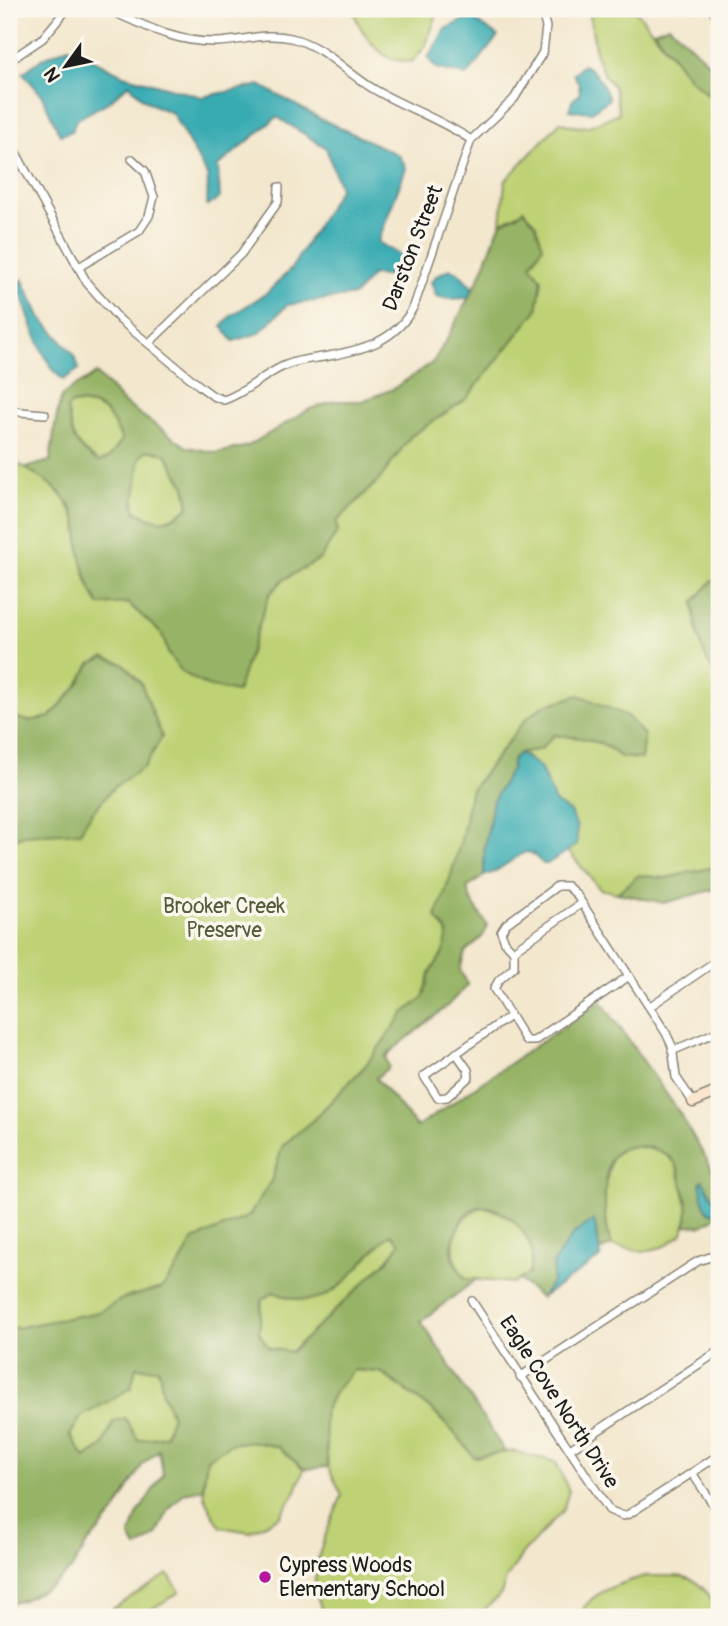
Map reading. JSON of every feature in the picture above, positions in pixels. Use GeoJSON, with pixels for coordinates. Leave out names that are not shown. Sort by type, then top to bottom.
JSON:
{"type":"FeatureCollection","features":[{"type":"Feature","properties":{"kind":"street"},"geometry":{"type":"LineString","coordinates":[[9,61],[43,38],[67,9]]}},
{"type":"Feature","properties":{"kind":"street"},"geometry":{"type":"LineString","coordinates":[[107,9],[161,33],[189,41],[219,42],[266,36],[302,41],[328,56],[373,89],[471,140]]}},
{"type":"Feature","properties":{"kind":"street","name":"Darston Street"},"geometry":{"type":"LineString","coordinates":[[9,141],[88,283],[105,305],[213,396],[224,400],[284,366],[372,344],[390,336],[403,325],[414,306],[471,140],[514,99],[543,52],[546,27],[541,9]]}},
{"type":"Feature","properties":{"kind":"street"},"geometry":{"type":"LineString","coordinates":[[712,9],[719,20]]}},
{"type":"Feature","properties":{"kind":"street"},"geometry":{"type":"LineString","coordinates":[[79,267],[139,231],[149,216],[154,197],[145,171],[132,159]]}},
{"type":"Feature","properties":{"kind":"street"},"geometry":{"type":"LineString","coordinates":[[149,344],[241,254],[278,202],[279,187]]}},
{"type":"Feature","properties":{"kind":"street"},"geometry":{"type":"LineString","coordinates":[[9,411],[45,414]]}},
{"type":"Feature","properties":{"kind":"street"},"geometry":{"type":"LineString","coordinates":[[514,953],[501,932],[506,925],[557,886],[567,886],[582,903],[666,1033],[676,1077],[693,1102],[719,1091]]}},
{"type":"Feature","properties":{"kind":"street"},"geometry":{"type":"LineString","coordinates":[[582,903],[517,948],[514,953],[514,967],[499,980],[494,989],[526,1041],[534,1041],[629,976]]}},
{"type":"Feature","properties":{"kind":"street"},"geometry":{"type":"LineString","coordinates":[[649,1007],[719,959]]}},
{"type":"Feature","properties":{"kind":"street"},"geometry":{"type":"LineString","coordinates":[[456,1053],[470,1077],[447,1097],[438,1098],[424,1076],[456,1053],[510,1016]]}},
{"type":"Feature","properties":{"kind":"street"},"geometry":{"type":"LineString","coordinates":[[672,1051],[719,1031]]}},
{"type":"Feature","properties":{"kind":"street"},"geometry":{"type":"LineString","coordinates":[[520,1377],[698,1261],[710,1257],[719,1263]]}},
{"type":"Feature","properties":{"kind":"street","name":"Eagle Cove North Drive"},"geometry":{"type":"LineString","coordinates":[[472,1301],[609,1510],[623,1516],[629,1514],[692,1473]]}},
{"type":"Feature","properties":{"kind":"street"},"geometry":{"type":"LineString","coordinates":[[570,1449],[719,1351]]}},
{"type":"Feature","properties":{"kind":"street"},"geometry":{"type":"LineString","coordinates":[[719,1455],[692,1473],[719,1513]]}},
{"type":"Feature","properties":{"kind":"green space"},"geometry":{"type":"Polygon","coordinates":[[[353,9],[439,9],[425,47],[412,62],[392,59],[377,49],[362,30],[353,9]]]}},
{"type":"Feature","properties":{"kind":"green space","name":"Brooker Creek Preserve"},"geometry":{"type":"Polygon","coordinates":[[[589,9],[635,9],[689,78],[708,94],[719,110],[719,578],[711,582],[694,602],[719,654],[719,872],[647,883],[639,875],[617,893],[600,889],[568,851],[577,845],[570,812],[555,802],[527,757],[519,753],[541,749],[554,735],[592,740],[635,759],[546,705],[525,720],[477,782],[447,958],[414,1021],[231,1266],[9,1431],[9,468],[21,465],[49,482],[65,500],[77,521],[79,546],[128,603],[162,634],[169,655],[175,662],[413,424],[522,212],[501,223],[505,181],[560,122],[584,127],[619,113],[614,87],[604,75],[596,54],[589,9]],[[90,664],[64,703],[94,748],[90,664]]]}},
{"type":"Feature","properties":{"kind":"green space"},"geometry":{"type":"Polygon","coordinates":[[[669,25],[719,73],[719,110],[708,94],[689,78],[654,31],[669,25]]]}},
{"type":"Feature","properties":{"kind":"green space"},"geometry":{"type":"Polygon","coordinates":[[[523,209],[535,223],[543,246],[531,265],[542,280],[537,310],[466,399],[410,437],[380,479],[336,522],[338,531],[320,559],[283,580],[269,595],[237,692],[207,686],[183,673],[169,655],[162,634],[128,603],[99,605],[83,568],[78,524],[74,513],[57,490],[25,468],[50,461],[63,395],[96,373],[124,403],[187,447],[217,453],[248,446],[310,409],[335,401],[362,401],[393,389],[433,362],[480,276],[501,223],[523,209]],[[74,403],[67,408],[75,440],[83,451],[99,462],[109,458],[122,440],[113,423],[99,408],[74,403]],[[147,450],[140,457],[134,505],[136,512],[158,520],[175,517],[189,507],[185,486],[166,454],[147,450]]]}},
{"type":"Feature","properties":{"kind":"green space"},"geometry":{"type":"Polygon","coordinates":[[[74,403],[100,408],[114,423],[122,440],[109,458],[99,462],[78,445],[67,408],[74,403]]]}},
{"type":"Feature","properties":{"kind":"green space"},"geometry":{"type":"Polygon","coordinates":[[[146,450],[166,454],[185,486],[189,507],[169,519],[152,519],[136,512],[134,505],[140,456],[146,450]]]}},
{"type":"Feature","properties":{"kind":"green space"},"geometry":{"type":"Polygon","coordinates":[[[719,578],[719,681],[700,643],[694,602],[711,582],[719,578]]]}},
{"type":"Feature","properties":{"kind":"green space"},"geometry":{"type":"Polygon","coordinates":[[[104,657],[124,664],[141,683],[162,737],[145,766],[113,788],[80,832],[24,835],[9,841],[9,716],[29,721],[50,717],[78,685],[90,664],[104,657]]]}},
{"type":"Feature","properties":{"kind":"green space"},"geometry":{"type":"Polygon","coordinates":[[[579,695],[627,716],[644,735],[641,759],[621,757],[605,745],[582,738],[554,735],[541,749],[519,753],[513,759],[511,769],[493,801],[484,853],[484,876],[467,888],[471,900],[487,925],[483,936],[465,952],[460,970],[468,985],[445,1008],[385,1056],[389,1067],[376,1078],[417,1127],[601,1001],[679,1112],[719,1181],[719,1207],[702,1180],[700,1182],[719,1215],[701,1226],[685,1225],[687,1204],[678,1170],[670,1157],[645,1147],[635,1146],[619,1151],[609,1164],[605,1187],[607,1227],[612,1245],[600,1251],[594,1221],[575,1233],[554,1263],[552,1282],[541,1298],[519,1280],[529,1274],[532,1255],[524,1234],[517,1225],[499,1210],[489,1207],[478,1207],[469,1211],[457,1230],[452,1255],[466,1279],[477,1279],[421,1321],[505,1452],[474,1457],[432,1410],[381,1372],[353,1370],[335,1391],[324,1412],[328,1467],[304,1469],[278,1447],[251,1441],[230,1444],[207,1459],[203,1489],[184,1493],[169,1509],[157,1535],[137,1548],[130,1537],[137,1515],[163,1474],[159,1450],[143,1464],[114,1513],[85,1547],[71,1570],[53,1585],[9,1604],[9,1329],[99,1312],[124,1298],[162,1288],[180,1264],[193,1240],[249,1216],[271,1181],[283,1145],[313,1120],[365,1066],[404,1013],[423,998],[430,973],[444,951],[448,933],[436,917],[462,837],[470,792],[525,720],[543,706],[579,695]],[[391,1234],[340,1286],[327,1294],[312,1299],[295,1299],[274,1292],[262,1300],[259,1333],[269,1348],[291,1352],[389,1259],[400,1243],[391,1234]],[[136,1367],[131,1388],[81,1417],[70,1435],[85,1458],[103,1446],[113,1422],[125,1418],[138,1440],[165,1436],[172,1415],[163,1395],[159,1369],[136,1367]]]}},
{"type":"Feature","properties":{"kind":"green space"},"geometry":{"type":"Polygon","coordinates":[[[719,866],[719,888],[664,903],[617,893],[639,875],[665,878],[719,866]]]}},
{"type":"Feature","properties":{"kind":"green space"},"geometry":{"type":"Polygon","coordinates":[[[624,1147],[641,1147],[662,1152],[676,1163],[690,1216],[681,1235],[665,1246],[643,1252],[610,1245],[603,1196],[612,1157],[624,1147]]]}},
{"type":"Feature","properties":{"kind":"green space"},"geometry":{"type":"Polygon","coordinates":[[[482,1207],[507,1216],[526,1234],[532,1255],[529,1274],[514,1283],[466,1279],[459,1269],[455,1259],[454,1238],[463,1220],[482,1207]]]}},
{"type":"Feature","properties":{"kind":"green space"},"geometry":{"type":"Polygon","coordinates":[[[391,1233],[400,1243],[349,1300],[290,1352],[269,1348],[259,1333],[262,1300],[274,1292],[295,1299],[312,1299],[327,1294],[352,1274],[391,1233]]]}},
{"type":"Feature","properties":{"kind":"green space"},"geometry":{"type":"Polygon","coordinates":[[[136,1367],[159,1369],[163,1395],[172,1415],[165,1436],[138,1440],[125,1418],[113,1422],[103,1446],[85,1458],[70,1435],[81,1417],[100,1404],[116,1398],[136,1367]]]}},
{"type":"Feature","properties":{"kind":"green space"},"geometry":{"type":"Polygon","coordinates":[[[353,1370],[380,1372],[432,1410],[474,1457],[513,1451],[556,1462],[569,1491],[563,1510],[523,1553],[506,1579],[501,1594],[477,1617],[326,1617],[315,1587],[316,1571],[323,1540],[342,1495],[326,1463],[324,1412],[335,1391],[353,1370]]]}},
{"type":"Feature","properties":{"kind":"green space"},"geometry":{"type":"Polygon","coordinates":[[[251,1441],[278,1447],[304,1469],[295,1493],[280,1516],[250,1532],[221,1527],[205,1495],[207,1459],[230,1444],[251,1441]]]}},
{"type":"Feature","properties":{"kind":"green space"},"geometry":{"type":"Polygon","coordinates":[[[168,1574],[180,1592],[138,1617],[109,1617],[106,1613],[168,1574]]]}},
{"type":"Feature","properties":{"kind":"green space"},"geometry":{"type":"Polygon","coordinates":[[[646,1576],[681,1577],[696,1582],[719,1609],[714,1617],[580,1617],[590,1601],[607,1589],[646,1576]]]}},
{"type":"Feature","properties":{"kind":"water"},"geometry":{"type":"Polygon","coordinates":[[[470,17],[498,36],[467,76],[436,68],[428,58],[445,29],[470,17]]]}},
{"type":"Feature","properties":{"kind":"water"},"geometry":{"type":"Polygon","coordinates":[[[68,47],[123,75],[202,97],[260,85],[321,119],[399,155],[406,168],[378,242],[411,262],[386,276],[372,275],[355,295],[287,305],[259,333],[233,341],[222,326],[231,316],[268,292],[291,269],[340,188],[326,148],[277,117],[218,166],[220,198],[207,206],[208,177],[172,113],[148,102],[129,84],[110,101],[76,120],[72,131],[60,135],[41,94],[23,73],[43,58],[68,47]]]}},
{"type":"Feature","properties":{"kind":"water"},"geometry":{"type":"Polygon","coordinates":[[[582,65],[595,74],[609,99],[592,112],[569,110],[572,101],[580,93],[579,83],[573,74],[582,65]]]}},
{"type":"Feature","properties":{"kind":"water"},"geometry":{"type":"Polygon","coordinates":[[[450,269],[458,272],[473,288],[468,298],[448,299],[436,296],[431,282],[437,275],[450,269]]]}},
{"type":"Feature","properties":{"kind":"water"},"geometry":{"type":"Polygon","coordinates":[[[22,279],[40,316],[74,355],[79,369],[63,380],[41,349],[17,283],[22,279]]]}},
{"type":"Feature","properties":{"kind":"water"},"geometry":{"type":"Polygon","coordinates":[[[519,753],[540,767],[555,802],[570,812],[577,827],[577,845],[547,864],[543,864],[532,853],[525,852],[484,876],[484,853],[493,801],[511,769],[513,759],[519,753]]]}},
{"type":"Feature","properties":{"kind":"water"},"geometry":{"type":"Polygon","coordinates":[[[702,1180],[719,1207],[717,1213],[710,1213],[705,1207],[700,1184],[702,1180]]]}},
{"type":"Feature","properties":{"kind":"water"},"geometry":{"type":"Polygon","coordinates":[[[594,1220],[601,1257],[541,1298],[552,1282],[554,1263],[563,1248],[575,1233],[594,1220]]]}},
{"type":"Feature","properties":{"kind":"place","name":"Cypress Woods Elementary School"},"geometry":{"type":"Point","coordinates":[265,1577]}}]}
